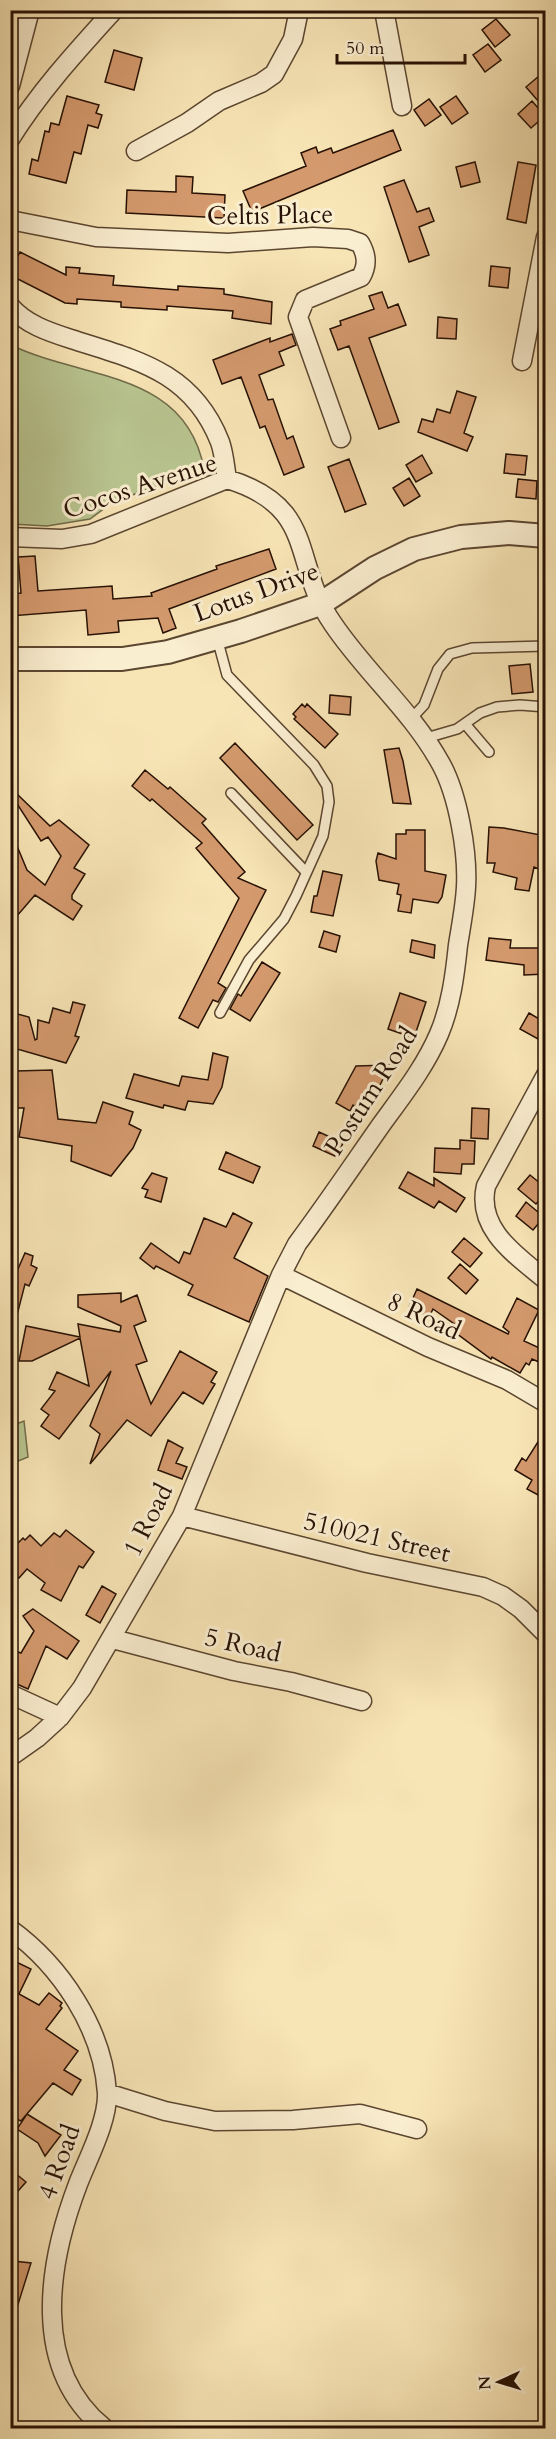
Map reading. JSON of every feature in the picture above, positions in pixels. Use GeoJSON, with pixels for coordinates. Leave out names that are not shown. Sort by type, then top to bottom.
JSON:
{"type":"FeatureCollection","features":[{"type":"Feature","properties":{"kind":"street"},"geometry":{"type":"LineString","coordinates":[[10,139],[50,80],[114,10]]}},
{"type":"Feature","properties":{"kind":"street"},"geometry":{"type":"LineString","coordinates":[[136,151],[187,123],[219,101],[261,83],[274,74],[293,39],[299,10]]}},
{"type":"Feature","properties":{"kind":"street"},"geometry":{"type":"LineString","coordinates":[[384,10],[402,106]]}},
{"type":"Feature","properties":{"kind":"street"},"geometry":{"type":"LineString","coordinates":[[10,86],[22,18]]}},
{"type":"Feature","properties":{"kind":"street","name":"Celtis Place"},"geometry":{"type":"LineString","coordinates":[[10,220],[96,237],[228,243],[313,237],[348,239],[360,243],[366,256],[366,266],[361,277],[305,300],[298,317],[341,438]]}},
{"type":"Feature","properties":{"kind":"street"},"geometry":{"type":"LineString","coordinates":[[522,361],[546,237]]}},
{"type":"Feature","properties":{"kind":"street"},"geometry":{"type":"LineString","coordinates":[[10,306],[15,312],[42,328],[130,358],[167,375],[189,392],[205,414],[220,444],[227,478]]}},
{"type":"Feature","properties":{"kind":"street","name":"Cocos Avenue"},"geometry":{"type":"LineString","coordinates":[[10,537],[62,539],[91,534],[227,478],[248,485],[268,497],[285,513],[296,528],[320,604]]}},
{"type":"Feature","properties":{"kind":"street","name":"Lotus Drive"},"geometry":{"type":"LineString","coordinates":[[10,659],[122,659],[168,652],[320,604],[375,568],[414,549],[461,537],[509,533],[546,536]]}},
{"type":"Feature","properties":{"kind":"street","name":"Postum Road"},"geometry":{"type":"LineString","coordinates":[[281,1275],[297,1244],[423,1066],[440,1032],[454,980],[466,888],[466,859],[458,813],[442,766],[426,738],[334,626],[320,604]]}},
{"type":"Feature","properties":{"kind":"street"},"geometry":{"type":"LineString","coordinates":[[546,1075],[486,1186],[484,1196],[484,1212],[494,1230],[523,1261],[546,1280]]}},
{"type":"Feature","properties":{"kind":"street","name":"8 Road"},"geometry":{"type":"LineString","coordinates":[[281,1275],[428,1347],[507,1380],[546,1403]]}},
{"type":"Feature","properties":{"kind":"street","name":"1 Road"},"geometry":{"type":"LineString","coordinates":[[10,1757],[37,1738],[60,1717],[82,1688],[113,1639],[182,1516],[281,1275]]}},
{"type":"Feature","properties":{"kind":"street","name":"510021 Street"},"geometry":{"type":"LineString","coordinates":[[182,1516],[367,1563],[483,1587],[521,1608],[546,1634]]}},
{"type":"Feature","properties":{"kind":"street","name":"5 Road"},"geometry":{"type":"LineString","coordinates":[[113,1639],[234,1671],[291,1682],[362,1701]]}},
{"type":"Feature","properties":{"kind":"street"},"geometry":{"type":"LineString","coordinates":[[10,1694],[60,1717]]}},
{"type":"Feature","properties":{"kind":"street","name":"4 Road"},"geometry":{"type":"LineString","coordinates":[[10,1929],[56,1970],[82,2012],[99,2053],[107,2093],[99,2131],[66,2217],[53,2280],[52,2312],[57,2360],[64,2378],[79,2402],[104,2428]]}},
{"type":"Feature","properties":{"kind":"street"},"geometry":{"type":"LineString","coordinates":[[107,2093],[165,2111],[215,2121],[292,2120],[360,2114],[417,2129]]}},
{"type":"Feature","properties":{"kind":"lane"},"geometry":{"type":"LineString","coordinates":[[217,638],[225,671],[230,680],[314,765],[327,786],[329,802],[323,836],[284,919],[249,960],[220,1013]]}},
{"type":"Feature","properties":{"kind":"lane"},"geometry":{"type":"LineString","coordinates":[[411,719],[424,705],[438,669],[450,654],[472,648],[546,646]]}},
{"type":"Feature","properties":{"kind":"lane"},"geometry":{"type":"LineString","coordinates":[[426,738],[466,725],[480,713],[497,707],[520,705],[546,707]]}},
{"type":"Feature","properties":{"kind":"lane"},"geometry":{"type":"LineString","coordinates":[[466,725],[489,752]]}},
{"type":"Feature","properties":{"kind":"lane"},"geometry":{"type":"LineString","coordinates":[[231,793],[306,872]]}},
{"type":"Feature","properties":{"kind":"green space"},"geometry":{"type":"Polygon","coordinates":[[[11,345],[39,356],[128,383],[154,395],[176,413],[193,437],[204,469],[113,502],[90,519],[47,526],[11,524],[11,345]]]}},
{"type":"Feature","properties":{"kind":"green space"},"geometry":{"type":"Polygon","coordinates":[[[24,1421],[28,1457],[11,1464],[11,1426],[24,1421]]]}},
{"type":"Feature","properties":{"kind":"building"},"geometry":{"type":"Polygon","coordinates":[[[496,19],[510,35],[495,47],[482,30],[496,19]]]}},
{"type":"Feature","properties":{"kind":"building"},"geometry":{"type":"Polygon","coordinates":[[[488,44],[501,60],[485,72],[473,55],[488,44]]]}},
{"type":"Feature","properties":{"kind":"building"},"geometry":{"type":"Polygon","coordinates":[[[114,50],[142,58],[134,90],[105,82],[114,50]]]}},
{"type":"Feature","properties":{"kind":"building"},"geometry":{"type":"Polygon","coordinates":[[[546,70],[546,110],[526,87],[546,70]]]}},
{"type":"Feature","properties":{"kind":"building"},"geometry":{"type":"Polygon","coordinates":[[[67,96],[99,105],[96,113],[102,115],[98,128],[88,125],[81,154],[74,152],[66,183],[29,174],[32,159],[38,161],[45,131],[49,132],[51,123],[59,125],[67,96]]]}},
{"type":"Feature","properties":{"kind":"building"},"geometry":{"type":"Polygon","coordinates":[[[456,96],[468,113],[452,124],[440,107],[456,96]]]}},
{"type":"Feature","properties":{"kind":"building"},"geometry":{"type":"Polygon","coordinates":[[[429,99],[441,115],[425,126],[414,110],[429,99]]]}},
{"type":"Feature","properties":{"kind":"building"},"geometry":{"type":"Polygon","coordinates":[[[532,101],[545,116],[531,128],[518,114],[532,101]]]}},
{"type":"Feature","properties":{"kind":"building"},"geometry":{"type":"Polygon","coordinates":[[[393,130],[401,150],[252,212],[243,191],[306,166],[301,153],[316,147],[318,153],[331,148],[333,153],[393,130]]]}},
{"type":"Feature","properties":{"kind":"building"},"geometry":{"type":"Polygon","coordinates":[[[475,162],[480,182],[461,187],[456,167],[475,162]]]}},
{"type":"Feature","properties":{"kind":"building"},"geometry":{"type":"Polygon","coordinates":[[[518,162],[536,165],[526,223],[507,219],[518,162]]]}},
{"type":"Feature","properties":{"kind":"building"},"geometry":{"type":"Polygon","coordinates":[[[176,176],[193,177],[192,193],[225,195],[224,218],[126,213],[127,190],[176,192],[176,176]]]}},
{"type":"Feature","properties":{"kind":"building"},"geometry":{"type":"Polygon","coordinates":[[[404,180],[417,212],[429,208],[434,221],[419,227],[429,255],[409,262],[384,187],[404,180]]]}},
{"type":"Feature","properties":{"kind":"building"},"geometry":{"type":"Polygon","coordinates":[[[20,252],[66,275],[66,267],[80,268],[79,273],[114,276],[113,285],[178,290],[178,286],[224,289],[224,294],[272,302],[271,324],[232,318],[233,311],[167,306],[167,310],[121,307],[121,302],[77,299],[77,304],[65,303],[10,275],[10,270],[20,252]]]}},
{"type":"Feature","properties":{"kind":"building"},"geometry":{"type":"Polygon","coordinates":[[[491,266],[510,268],[508,288],[489,286],[491,266]]]}},
{"type":"Feature","properties":{"kind":"building"},"geometry":{"type":"Polygon","coordinates":[[[382,292],[388,308],[398,304],[406,325],[369,338],[399,422],[379,429],[349,346],[338,350],[330,329],[341,325],[340,321],[374,309],[369,296],[382,292]]]}},
{"type":"Feature","properties":{"kind":"building"},"geometry":{"type":"Polygon","coordinates":[[[438,317],[457,319],[456,339],[437,338],[438,317]]]}},
{"type":"Feature","properties":{"kind":"building"},"geometry":{"type":"Polygon","coordinates":[[[292,334],[296,345],[279,352],[284,365],[259,375],[268,400],[273,399],[287,439],[293,436],[304,467],[284,475],[265,426],[260,428],[241,377],[222,384],[213,360],[270,338],[270,342],[292,334]]]}},
{"type":"Feature","properties":{"kind":"building"},"geometry":{"type":"Polygon","coordinates":[[[457,391],[476,397],[464,433],[473,437],[467,451],[418,432],[422,419],[433,422],[437,409],[450,413],[457,391]]]}},
{"type":"Feature","properties":{"kind":"building"},"geometry":{"type":"Polygon","coordinates":[[[506,454],[527,456],[525,475],[504,473],[506,454]]]}},
{"type":"Feature","properties":{"kind":"building"},"geometry":{"type":"Polygon","coordinates":[[[422,455],[432,473],[416,482],[406,465],[422,455]]]}},
{"type":"Feature","properties":{"kind":"building"},"geometry":{"type":"Polygon","coordinates":[[[349,459],[366,504],[345,512],[328,467],[349,459]]]}},
{"type":"Feature","properties":{"kind":"building"},"geometry":{"type":"Polygon","coordinates":[[[409,478],[420,496],[404,506],[393,488],[409,478]]]}},
{"type":"Feature","properties":{"kind":"building"},"geometry":{"type":"Polygon","coordinates":[[[518,479],[537,481],[536,499],[516,497],[518,479]]]}},
{"type":"Feature","properties":{"kind":"building"},"geometry":{"type":"Polygon","coordinates":[[[269,549],[276,569],[169,609],[176,628],[163,633],[158,618],[118,621],[119,632],[88,635],[86,610],[10,616],[10,594],[21,593],[18,557],[35,556],[38,591],[112,586],[113,599],[152,596],[151,593],[217,569],[216,566],[269,549]]]}},
{"type":"Feature","properties":{"kind":"building"},"geometry":{"type":"Polygon","coordinates":[[[530,664],[533,692],[512,694],[509,666],[530,664]]]}},
{"type":"Feature","properties":{"kind":"building"},"geometry":{"type":"Polygon","coordinates":[[[330,695],[351,697],[350,715],[329,713],[330,695]]]}},
{"type":"Feature","properties":{"kind":"building"},"geometry":{"type":"Polygon","coordinates":[[[302,704],[305,707],[307,704],[338,734],[325,748],[294,719],[296,717],[293,714],[302,704]]]}},
{"type":"Feature","properties":{"kind":"building"},"geometry":{"type":"Polygon","coordinates":[[[235,743],[313,825],[297,840],[220,758],[235,743]]]}},
{"type":"Feature","properties":{"kind":"building"},"geometry":{"type":"Polygon","coordinates":[[[399,748],[411,804],[393,803],[384,750],[399,748]]]}},
{"type":"Feature","properties":{"kind":"building"},"geometry":{"type":"Polygon","coordinates":[[[145,770],[168,789],[170,787],[206,819],[202,823],[245,872],[238,878],[266,890],[218,983],[226,988],[218,1002],[213,1000],[198,1028],[179,1018],[239,898],[196,848],[202,843],[152,799],[150,801],[132,786],[145,770]]]}},
{"type":"Feature","properties":{"kind":"building"},"geometry":{"type":"Polygon","coordinates":[[[16,793],[50,826],[59,820],[89,845],[74,868],[85,874],[72,895],[72,899],[82,906],[73,920],[35,895],[10,924],[10,829],[27,870],[45,885],[61,856],[48,837],[41,841],[12,796],[16,793]]]}},
{"type":"Feature","properties":{"kind":"building"},"geometry":{"type":"Polygon","coordinates":[[[489,827],[546,836],[546,857],[541,870],[534,867],[529,891],[515,889],[517,878],[493,872],[495,863],[487,863],[489,827]]]}},
{"type":"Feature","properties":{"kind":"building"},"geometry":{"type":"Polygon","coordinates":[[[406,830],[425,830],[425,871],[446,875],[442,897],[438,903],[413,899],[411,913],[398,911],[401,895],[397,894],[399,884],[379,880],[376,861],[378,853],[396,859],[396,834],[406,834],[406,830]]]}},
{"type":"Feature","properties":{"kind":"building"},"geometry":{"type":"Polygon","coordinates":[[[323,871],[342,875],[333,916],[311,912],[323,871]]]}},
{"type":"Feature","properties":{"kind":"building"},"geometry":{"type":"Polygon","coordinates":[[[324,931],[340,936],[336,952],[319,947],[324,931]]]}},
{"type":"Feature","properties":{"kind":"building"},"geometry":{"type":"Polygon","coordinates":[[[489,938],[511,940],[510,948],[545,948],[546,974],[524,975],[524,965],[486,960],[489,938]]]}},
{"type":"Feature","properties":{"kind":"building"},"geometry":{"type":"Polygon","coordinates":[[[412,940],[435,945],[434,958],[410,952],[412,940]]]}},
{"type":"Feature","properties":{"kind":"building"},"geometry":{"type":"Polygon","coordinates":[[[262,962],[280,973],[250,1021],[230,1009],[238,994],[241,996],[262,962]]]}},
{"type":"Feature","properties":{"kind":"building"},"geometry":{"type":"Polygon","coordinates":[[[400,993],[426,1002],[414,1038],[388,1029],[400,993]]]}},
{"type":"Feature","properties":{"kind":"building"},"geometry":{"type":"Polygon","coordinates":[[[73,1002],[85,1005],[75,1036],[79,1037],[66,1063],[10,1047],[10,1012],[29,1017],[35,1040],[37,1039],[38,1020],[49,1023],[53,1008],[70,1013],[73,1002]]]}},
{"type":"Feature","properties":{"kind":"building"},"geometry":{"type":"Polygon","coordinates":[[[529,1013],[546,1023],[538,1039],[520,1029],[529,1013]]]}},
{"type":"Feature","properties":{"kind":"building"},"geometry":{"type":"Polygon","coordinates":[[[213,1053],[228,1057],[222,1087],[213,1104],[188,1101],[185,1110],[164,1105],[163,1108],[126,1098],[134,1074],[179,1086],[182,1076],[208,1080],[213,1053]]]}},
{"type":"Feature","properties":{"kind":"building"},"geometry":{"type":"Polygon","coordinates":[[[390,1065],[366,1113],[353,1105],[350,1111],[336,1103],[356,1066],[390,1065]]]}},
{"type":"Feature","properties":{"kind":"building"},"geometry":{"type":"Polygon","coordinates":[[[52,1070],[58,1119],[96,1123],[103,1102],[133,1112],[129,1124],[141,1130],[133,1148],[111,1176],[71,1161],[72,1146],[19,1137],[24,1108],[10,1108],[10,1093],[16,1093],[16,1071],[52,1070]]]}},
{"type":"Feature","properties":{"kind":"building"},"geometry":{"type":"Polygon","coordinates":[[[472,1108],[489,1109],[488,1139],[471,1138],[472,1108]]]}},
{"type":"Feature","properties":{"kind":"building"},"geometry":{"type":"Polygon","coordinates":[[[319,1132],[343,1143],[337,1157],[313,1146],[319,1132]]]}},
{"type":"Feature","properties":{"kind":"building"},"geometry":{"type":"Polygon","coordinates":[[[460,1140],[475,1141],[474,1164],[462,1164],[461,1174],[434,1172],[435,1148],[460,1149],[460,1140]]]}},
{"type":"Feature","properties":{"kind":"building"},"geometry":{"type":"Polygon","coordinates":[[[226,1152],[260,1167],[253,1183],[219,1169],[226,1152]]]}},
{"type":"Feature","properties":{"kind":"building"},"geometry":{"type":"Polygon","coordinates":[[[408,1172],[434,1186],[434,1178],[465,1198],[456,1212],[439,1201],[434,1208],[399,1188],[408,1172]]]}},
{"type":"Feature","properties":{"kind":"building"},"geometry":{"type":"Polygon","coordinates":[[[152,1173],[167,1178],[161,1202],[145,1197],[148,1190],[142,1188],[152,1173]]]}},
{"type":"Feature","properties":{"kind":"building"},"geometry":{"type":"Polygon","coordinates":[[[530,1175],[546,1188],[546,1193],[536,1204],[518,1189],[530,1175]]]}},
{"type":"Feature","properties":{"kind":"building"},"geometry":{"type":"Polygon","coordinates":[[[526,1202],[544,1217],[533,1230],[516,1216],[526,1202]]]}},
{"type":"Feature","properties":{"kind":"building"},"geometry":{"type":"Polygon","coordinates":[[[233,1213],[252,1223],[234,1258],[268,1276],[249,1322],[188,1295],[193,1285],[156,1266],[154,1269],[140,1258],[151,1243],[179,1263],[184,1252],[190,1254],[204,1218],[226,1227],[233,1213]]]}},
{"type":"Feature","properties":{"kind":"building"},"geometry":{"type":"Polygon","coordinates":[[[464,1238],[482,1253],[470,1267],[452,1252],[464,1238]]]}},
{"type":"Feature","properties":{"kind":"building"},"geometry":{"type":"Polygon","coordinates":[[[25,1253],[33,1256],[31,1265],[37,1268],[29,1286],[25,1284],[15,1323],[10,1322],[10,1287],[25,1253]]]}},
{"type":"Feature","properties":{"kind":"building"},"geometry":{"type":"Polygon","coordinates":[[[460,1264],[478,1280],[466,1294],[448,1278],[460,1264]]]}},
{"type":"Feature","properties":{"kind":"building"},"geometry":{"type":"Polygon","coordinates":[[[417,1289],[508,1334],[509,1332],[503,1327],[517,1298],[539,1310],[524,1341],[546,1351],[546,1365],[532,1359],[529,1365],[526,1363],[520,1373],[492,1357],[491,1359],[456,1333],[460,1328],[433,1309],[429,1317],[409,1307],[417,1289]]]}},
{"type":"Feature","properties":{"kind":"building"},"geometry":{"type":"Polygon","coordinates":[[[121,1293],[121,1302],[137,1295],[146,1321],[134,1326],[147,1361],[136,1365],[151,1404],[180,1351],[217,1372],[211,1382],[215,1384],[203,1404],[183,1392],[151,1436],[127,1420],[90,1464],[100,1434],[90,1426],[111,1371],[59,1439],[41,1426],[49,1415],[41,1409],[55,1391],[49,1389],[57,1372],[89,1386],[80,1338],[32,1361],[19,1361],[26,1326],[80,1337],[78,1324],[120,1332],[121,1326],[78,1307],[78,1295],[121,1293]]]}},
{"type":"Feature","properties":{"kind":"building"},"geometry":{"type":"Polygon","coordinates":[[[546,1429],[546,1488],[540,1496],[527,1489],[532,1480],[515,1470],[522,1458],[526,1461],[546,1429]]]}},
{"type":"Feature","properties":{"kind":"building"},"geometry":{"type":"Polygon","coordinates":[[[168,1440],[183,1448],[176,1463],[187,1467],[182,1479],[158,1470],[168,1440]]]}},
{"type":"Feature","properties":{"kind":"building"},"geometry":{"type":"Polygon","coordinates":[[[66,1530],[94,1552],[83,1568],[79,1566],[61,1601],[41,1590],[45,1583],[27,1569],[19,1578],[10,1573],[10,1551],[23,1538],[25,1540],[30,1535],[41,1546],[54,1533],[60,1537],[66,1530]]]}},
{"type":"Feature","properties":{"kind":"building"},"geometry":{"type":"Polygon","coordinates":[[[102,1586],[116,1594],[100,1623],[86,1615],[102,1586]]]}},
{"type":"Feature","properties":{"kind":"building"},"geometry":{"type":"Polygon","coordinates":[[[33,1609],[79,1641],[67,1659],[46,1646],[28,1689],[10,1681],[10,1649],[21,1653],[34,1631],[23,1616],[33,1609]]]}},
{"type":"Feature","properties":{"kind":"building"},"geometry":{"type":"Polygon","coordinates":[[[10,1959],[31,1969],[19,1994],[39,2005],[49,1993],[62,2003],[60,2006],[62,2008],[46,2029],[78,2051],[64,2070],[81,2080],[72,2095],[53,2083],[21,2121],[10,2116],[10,1959]]]}},
{"type":"Feature","properties":{"kind":"building"},"geometry":{"type":"Polygon","coordinates":[[[27,2114],[61,2135],[45,2156],[38,2143],[17,2129],[27,2114]]]}},
{"type":"Feature","properties":{"kind":"building"},"geometry":{"type":"Polygon","coordinates":[[[10,2169],[26,2182],[10,2200],[10,2169]]]}},
{"type":"Feature","properties":{"kind":"building"},"geometry":{"type":"Polygon","coordinates":[[[13,2261],[31,2263],[14,2317],[10,2316],[13,2261]]]}}]}
